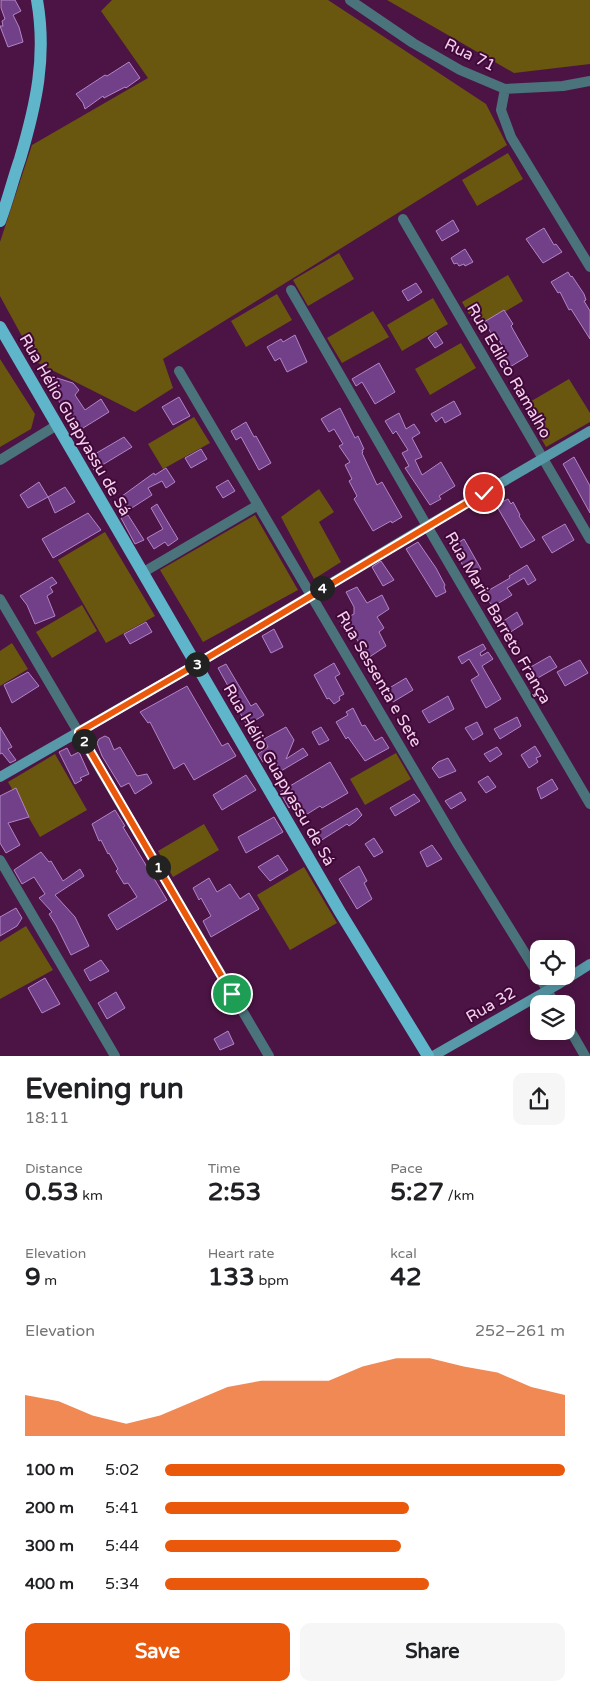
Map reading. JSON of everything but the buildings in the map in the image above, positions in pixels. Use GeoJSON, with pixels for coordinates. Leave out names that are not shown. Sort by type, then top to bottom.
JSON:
{"type":"FeatureCollection","features":[{"type":"Feature","properties":{"kind":"main road"},"geometry":{"type":"LineString","coordinates":[[0,221],[31,118],[40,76],[41,43],[37,0]]}},
{"type":"Feature","properties":{"kind":"main road","name":"Rua Hélio Guapyassu de Sá"},"geometry":{"type":"LineString","coordinates":[[0,327],[340,912],[428,1056]]}},
{"type":"Feature","properties":{"kind":"main road"},"geometry":{"type":"LineString","coordinates":[[0,777],[195,665],[590,431]]}},
{"type":"Feature","properties":{"kind":"main road","name":"Rua 32"},"geometry":{"type":"LineString","coordinates":[[433,1056],[590,964]]}},
{"type":"Feature","properties":{"kind":"street","name":"Rua 71"},"geometry":{"type":"LineString","coordinates":[[350,0],[413,42],[460,70],[505,90],[563,86],[590,80]]}},
{"type":"Feature","properties":{"kind":"street"},"geometry":{"type":"LineString","coordinates":[[505,90],[501,110],[511,137],[590,267]]}},
{"type":"Feature","properties":{"kind":"street","name":"Rua Edilco Ramalho"},"geometry":{"type":"LineString","coordinates":[[402,219],[590,539]]}},
{"type":"Feature","properties":{"kind":"street","name":"Rua Mario Barreto França"},"geometry":{"type":"LineString","coordinates":[[291,290],[590,804]]}},
{"type":"Feature","properties":{"kind":"street","name":"Rua Sessenta e Sete"},"geometry":{"type":"LineString","coordinates":[[179,371],[458,845],[530,961]]}},
{"type":"Feature","properties":{"kind":"street"},"geometry":{"type":"LineString","coordinates":[[0,460],[57,425]]}},
{"type":"Feature","properties":{"kind":"street"},"geometry":{"type":"LineString","coordinates":[[142,573],[258,505]]}},
{"type":"Feature","properties":{"kind":"street"},"geometry":{"type":"LineString","coordinates":[[0,599],[269,1056]]}},
{"type":"Feature","properties":{"kind":"street"},"geometry":{"type":"LineString","coordinates":[[0,860],[115,1056]]}},
{"type":"Feature","properties":{"kind":"street","name":"Rua Sessenta e Sete"},"geometry":{"type":"LineString","coordinates":[[544,985],[550,995]]}},
{"type":"Feature","properties":{"kind":"street"},"geometry":{"type":"LineString","coordinates":[[575,1039],[585,1056]]}},
{"type":"Feature","properties":{"kind":"shaded area"},"geometry":{"type":"Polygon","coordinates":[[[112,0],[328,0],[486,104],[507,145],[163,359],[173,388],[135,412],[36,362],[0,296],[0,242],[32,145],[148,78],[101,11],[112,0]]]}},
{"type":"Feature","properties":{"kind":"shaded area"},"geometry":{"type":"Polygon","coordinates":[[[387,0],[590,0],[590,64],[514,73],[387,0]]]}},
{"type":"Feature","properties":{"kind":"shaded area"},"geometry":{"type":"Polygon","coordinates":[[[508,153],[523,179],[477,206],[462,180],[508,153]]]}},
{"type":"Feature","properties":{"kind":"shaded area"},"geometry":{"type":"Polygon","coordinates":[[[339,253],[354,279],[308,306],[293,280],[339,253]]]}},
{"type":"Feature","properties":{"kind":"shaded area"},"geometry":{"type":"Polygon","coordinates":[[[508,275],[523,301],[477,328],[462,302],[508,275]]]}},
{"type":"Feature","properties":{"kind":"shaded area"},"geometry":{"type":"Polygon","coordinates":[[[277,294],[292,320],[246,347],[231,321],[277,294]]]}},
{"type":"Feature","properties":{"kind":"shaded area"},"geometry":{"type":"Polygon","coordinates":[[[433,298],[448,324],[402,351],[387,325],[433,298]]]}},
{"type":"Feature","properties":{"kind":"shaded area"},"geometry":{"type":"Polygon","coordinates":[[[373,311],[389,337],[342,363],[327,338],[373,311]]]}},
{"type":"Feature","properties":{"kind":"shaded area"},"geometry":{"type":"Polygon","coordinates":[[[461,343],[476,368],[430,395],[415,369],[461,343]]]}},
{"type":"Feature","properties":{"kind":"shaded area"},"geometry":{"type":"Polygon","coordinates":[[[0,359],[35,414],[31,429],[0,447],[0,359]]]}},
{"type":"Feature","properties":{"kind":"shaded area"},"geometry":{"type":"Polygon","coordinates":[[[569,379],[590,413],[590,422],[546,447],[523,406],[569,379]]]}},
{"type":"Feature","properties":{"kind":"shaded area"},"geometry":{"type":"Polygon","coordinates":[[[194,417],[210,443],[163,469],[148,444],[194,417]]]}},
{"type":"Feature","properties":{"kind":"shaded area"},"geometry":{"type":"Polygon","coordinates":[[[319,489],[334,512],[319,522],[341,562],[314,579],[281,517],[319,489]]]}},
{"type":"Feature","properties":{"kind":"shaded area"},"geometry":{"type":"Polygon","coordinates":[[[255,515],[298,590],[203,642],[160,570],[255,515]]]}},
{"type":"Feature","properties":{"kind":"shaded area"},"geometry":{"type":"Polygon","coordinates":[[[105,532],[155,616],[106,643],[58,560],[105,532]]]}},
{"type":"Feature","properties":{"kind":"shaded area"},"geometry":{"type":"Polygon","coordinates":[[[82,605],[97,631],[52,658],[36,632],[82,605]]]}},
{"type":"Feature","properties":{"kind":"shaded area"},"geometry":{"type":"Polygon","coordinates":[[[12,643],[28,669],[0,686],[0,651],[12,643]]]}},
{"type":"Feature","properties":{"kind":"shaded area"},"geometry":{"type":"Polygon","coordinates":[[[396,753],[411,779],[365,805],[350,779],[396,753]]]}},
{"type":"Feature","properties":{"kind":"shaded area"},"geometry":{"type":"Polygon","coordinates":[[[55,754],[87,810],[40,837],[8,782],[55,754]]]}},
{"type":"Feature","properties":{"kind":"shaded area"},"geometry":{"type":"Polygon","coordinates":[[[204,824],[219,850],[173,877],[158,851],[204,824]]]}},
{"type":"Feature","properties":{"kind":"shaded area"},"geometry":{"type":"Polygon","coordinates":[[[304,867],[337,923],[290,950],[257,895],[304,867]]]}},
{"type":"Feature","properties":{"kind":"shaded area"},"geometry":{"type":"Polygon","coordinates":[[[26,926],[53,970],[0,999],[0,942],[26,926]]]}},
{"type":"Feature","properties":{"kind":"route"},"geometry":{"type":"LineString","coordinates":[[232,994],[79,732],[484,493]]}}]}
